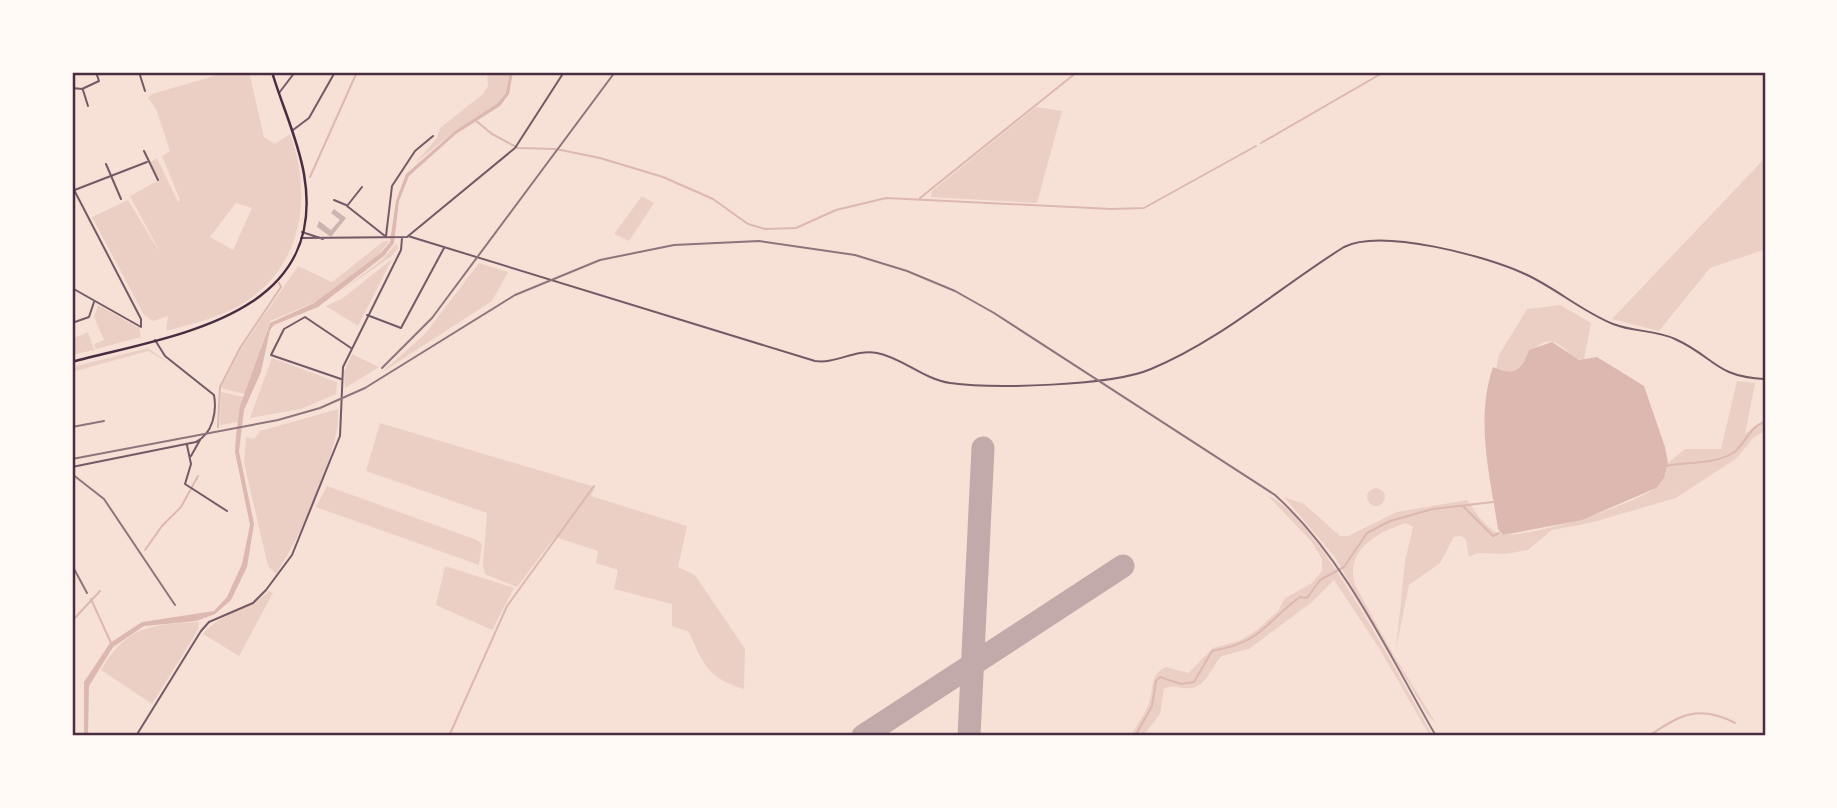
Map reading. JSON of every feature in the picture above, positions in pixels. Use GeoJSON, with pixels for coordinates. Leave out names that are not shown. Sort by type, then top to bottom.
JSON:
{"type":"FeatureCollection","features":[{"type":"Feature","properties":{"kind":"main road"},"geometry":{"type":"LineString","coordinates":[[72,362],[224,320],[257,300],[288,265],[302,232],[306,185],[292,130],[272,72]]}},
{"type":"Feature","properties":{"kind":"street"},"geometry":{"type":"LineString","coordinates":[[72,88],[82,89],[99,81],[96,72]]}},
{"type":"Feature","properties":{"kind":"street"},"geometry":{"type":"LineString","coordinates":[[145,92],[139,73],[146,72]]}},
{"type":"Feature","properties":{"kind":"street"},"geometry":{"type":"LineString","coordinates":[[278,93],[295,72]]}},
{"type":"Feature","properties":{"kind":"street"},"geometry":{"type":"LineString","coordinates":[[292,130],[309,118],[335,72]]}},
{"type":"Feature","properties":{"kind":"street"},"geometry":{"type":"LineString","coordinates":[[300,238],[408,236],[517,147],[564,72]]}},
{"type":"Feature","properties":{"kind":"street"},"geometry":{"type":"LineString","coordinates":[[82,89],[88,106]]}},
{"type":"Feature","properties":{"kind":"street"},"geometry":{"type":"LineString","coordinates":[[387,237],[392,186],[415,151],[433,136]]}},
{"type":"Feature","properties":{"kind":"street"},"geometry":{"type":"LineString","coordinates":[[144,151],[158,180]]}},
{"type":"Feature","properties":{"kind":"street"},"geometry":{"type":"LineString","coordinates":[[72,288],[141,327],[141,319],[72,189],[147,162]]}},
{"type":"Feature","properties":{"kind":"street"},"geometry":{"type":"LineString","coordinates":[[106,164],[121,199]]}},
{"type":"Feature","properties":{"kind":"street"},"geometry":{"type":"LineString","coordinates":[[346,206],[362,187]]}},
{"type":"Feature","properties":{"kind":"street"},"geometry":{"type":"LineString","coordinates":[[334,200],[387,237]]}},
{"type":"Feature","properties":{"kind":"street"},"geometry":{"type":"LineString","coordinates":[[302,232],[324,239]]}},
{"type":"Feature","properties":{"kind":"street"},"geometry":{"type":"LineString","coordinates":[[408,236],[815,361],[829,362],[855,353],[883,354],[938,381],[965,384],[1047,383],[1126,377],[1161,364],[1244,316],[1344,247],[1377,239],[1498,263],[1535,279],[1580,309],[1615,325],[1676,340],[1735,376],[1765,379]]}},
{"type":"Feature","properties":{"kind":"street"},"geometry":{"type":"LineString","coordinates":[[136,736],[201,631],[209,622],[253,603],[292,555],[340,433],[341,379],[366,316],[401,250],[402,238]]}},
{"type":"Feature","properties":{"kind":"street"},"geometry":{"type":"LineString","coordinates":[[366,316],[401,328],[444,247]]}},
{"type":"Feature","properties":{"kind":"street"},"geometry":{"type":"LineString","coordinates":[[72,323],[89,317],[95,301]]}},
{"type":"Feature","properties":{"kind":"street"},"geometry":{"type":"LineString","coordinates":[[341,379],[271,355],[284,329],[306,316],[352,348]]}},
{"type":"Feature","properties":{"kind":"street"},"geometry":{"type":"LineString","coordinates":[[155,340],[168,359],[211,390],[215,401],[214,414],[190,457],[185,478],[188,488],[227,511]]}},
{"type":"Feature","properties":{"kind":"street"},"geometry":{"type":"LineString","coordinates":[[72,467],[200,440]]}},
{"type":"Feature","properties":{"kind":"street"},"geometry":{"type":"LineString","coordinates":[[186,444],[190,457]]}},
{"type":"Feature","properties":{"kind":"shaded area"},"geometry":{"type":"Polygon","coordinates":[[[213,72],[249,72],[264,137],[275,144],[290,134],[301,182],[298,228],[278,271],[263,289],[224,313],[166,331],[168,316],[153,321],[144,315],[92,217],[128,200],[161,254],[130,196],[159,180],[150,162],[157,158],[178,202],[180,200],[162,156],[170,151],[156,109],[148,98],[152,94],[214,76],[213,72]],[[236,203],[210,237],[233,250],[252,208],[236,203]]]}},
{"type":"Feature","properties":{"kind":"shaded area"},"geometry":{"type":"Polygon","coordinates":[[[487,72],[510,72],[507,93],[498,104],[455,131],[415,163],[437,138],[440,128],[483,94],[488,86],[487,72]]]}},
{"type":"Feature","properties":{"kind":"shaded area"},"geometry":{"type":"Polygon","coordinates":[[[510,72],[513,72],[509,94],[500,106],[456,134],[409,176],[399,201],[394,243],[384,256],[318,307],[274,325],[270,330],[261,372],[244,410],[239,451],[254,524],[247,567],[231,600],[215,614],[196,621],[144,626],[113,647],[89,686],[88,736],[84,736],[84,682],[110,643],[142,622],[214,611],[227,597],[242,564],[250,525],[235,452],[236,436],[240,406],[270,323],[314,303],[381,253],[390,242],[396,201],[406,174],[455,131],[498,103],[506,93],[510,72]]]}},
{"type":"Feature","properties":{"kind":"shaded area"},"geometry":{"type":"Polygon","coordinates":[[[1036,107],[1062,111],[1037,203],[931,197],[932,191],[1036,107]]]}},
{"type":"Feature","properties":{"kind":"shaded area"},"geometry":{"type":"Polygon","coordinates":[[[1765,158],[1763,250],[1710,268],[1659,331],[1612,319],[1765,158]]]}},
{"type":"Feature","properties":{"kind":"shaded area"},"geometry":{"type":"Polygon","coordinates":[[[642,196],[654,203],[629,241],[614,234],[642,196]]]}},
{"type":"Feature","properties":{"kind":"shaded area"},"geometry":{"type":"Polygon","coordinates":[[[384,241],[389,241],[379,255],[315,302],[270,321],[245,394],[221,388],[241,349],[298,266],[332,282],[384,241]]]}},
{"type":"Feature","properties":{"kind":"shaded area"},"geometry":{"type":"Polygon","coordinates":[[[396,244],[398,248],[392,256],[338,293],[382,260],[396,244]]]}},
{"type":"Feature","properties":{"kind":"shaded area"},"geometry":{"type":"Polygon","coordinates":[[[392,259],[358,326],[326,306],[343,298],[392,259]]]}},
{"type":"Feature","properties":{"kind":"shaded area"},"geometry":{"type":"Polygon","coordinates":[[[479,263],[508,272],[492,301],[381,373],[425,334],[479,263]]]}},
{"type":"Feature","properties":{"kind":"shaded area"},"geometry":{"type":"Polygon","coordinates":[[[98,305],[139,328],[141,337],[96,349],[94,344],[104,340],[94,317],[98,305]]]}},
{"type":"Feature","properties":{"kind":"shaded area"},"geometry":{"type":"Polygon","coordinates":[[[1560,305],[1591,323],[1584,360],[1574,357],[1554,342],[1547,342],[1536,348],[1519,370],[1511,373],[1496,369],[1499,355],[1527,309],[1560,305]]]}},
{"type":"Feature","properties":{"kind":"shaded area"},"geometry":{"type":"Polygon","coordinates":[[[88,332],[94,350],[72,355],[72,339],[88,332]]]}},
{"type":"Feature","properties":{"kind":"shaded area"},"geometry":{"type":"Polygon","coordinates":[[[1552,342],[1579,360],[1597,357],[1644,386],[1668,463],[1664,478],[1656,488],[1582,520],[1503,535],[1498,529],[1486,448],[1485,407],[1493,367],[1507,371],[1517,370],[1529,350],[1552,342]]]}},
{"type":"Feature","properties":{"kind":"shaded area"},"geometry":{"type":"Polygon","coordinates":[[[148,348],[169,363],[148,351],[72,372],[72,367],[148,348]]]}},
{"type":"Feature","properties":{"kind":"shaded area"},"geometry":{"type":"Polygon","coordinates":[[[352,354],[379,367],[345,388],[344,372],[352,354]]]}},
{"type":"Feature","properties":{"kind":"shaded area"},"geometry":{"type":"Polygon","coordinates":[[[272,358],[337,382],[336,394],[301,409],[250,418],[272,358]]]}},
{"type":"Feature","properties":{"kind":"shaded area"},"geometry":{"type":"Polygon","coordinates":[[[1737,381],[1755,383],[1745,434],[1765,419],[1765,431],[1753,438],[1737,458],[1676,498],[1590,523],[1552,530],[1528,550],[1506,554],[1477,553],[1469,557],[1466,540],[1461,536],[1454,537],[1440,563],[1409,585],[1396,649],[1405,561],[1413,527],[1406,523],[1366,544],[1354,562],[1355,585],[1393,654],[1436,723],[1428,716],[1334,556],[1284,497],[1304,504],[1340,536],[1348,536],[1397,512],[1467,500],[1486,525],[1496,532],[1532,532],[1605,511],[1645,494],[1658,485],[1668,463],[1685,449],[1721,449],[1737,381]]]}},
{"type":"Feature","properties":{"kind":"shaded area"},"geometry":{"type":"Polygon","coordinates":[[[221,392],[244,397],[238,422],[220,425],[221,392]]]}},
{"type":"Feature","properties":{"kind":"shaded area"},"geometry":{"type":"Polygon","coordinates":[[[338,409],[333,447],[317,494],[296,540],[276,574],[268,566],[244,463],[246,437],[254,439],[260,431],[338,409]]]}},
{"type":"Feature","properties":{"kind":"shaded area"},"geometry":{"type":"Polygon","coordinates":[[[380,423],[595,487],[591,496],[687,526],[678,567],[695,575],[745,649],[744,689],[715,675],[699,654],[689,632],[672,626],[672,604],[614,589],[618,570],[596,563],[598,551],[555,537],[517,587],[485,574],[483,565],[487,513],[366,471],[380,423]]]}},
{"type":"Feature","properties":{"kind":"shaded area"},"geometry":{"type":"Polygon","coordinates":[[[327,486],[477,540],[482,544],[479,565],[316,507],[327,486]]]}},
{"type":"Feature","properties":{"kind":"shaded area"},"geometry":{"type":"Polygon","coordinates":[[[1376,488],[1382,491],[1385,497],[1382,503],[1376,506],[1370,503],[1367,497],[1370,491],[1376,488]]]}},
{"type":"Feature","properties":{"kind":"shaded area"},"geometry":{"type":"Polygon","coordinates":[[[1268,496],[1288,509],[1334,567],[1381,643],[1433,736],[1430,736],[1379,648],[1334,580],[1312,602],[1249,649],[1222,656],[1202,683],[1192,688],[1164,689],[1160,714],[1143,736],[1130,736],[1148,706],[1154,679],[1160,670],[1166,667],[1188,673],[1213,648],[1239,641],[1257,630],[1278,611],[1285,598],[1312,583],[1322,571],[1322,559],[1312,542],[1268,496]]]}},
{"type":"Feature","properties":{"kind":"shaded area"},"geometry":{"type":"Polygon","coordinates":[[[445,566],[514,588],[492,630],[436,605],[445,566]]]}},
{"type":"Feature","properties":{"kind":"shaded area"},"geometry":{"type":"Polygon","coordinates":[[[269,591],[273,593],[239,656],[203,634],[218,621],[253,603],[269,591]]]}},
{"type":"Feature","properties":{"kind":"shaded area"},"geometry":{"type":"Polygon","coordinates":[[[199,622],[198,630],[152,704],[101,670],[120,644],[142,630],[167,624],[199,622]]]}},
{"type":"Feature","properties":{"kind":"building"},"geometry":{"type":"Polygon","coordinates":[[[334,209],[346,218],[331,237],[317,227],[319,221],[331,230],[340,220],[331,213],[334,209]]]}},
{"type":"Feature","properties":{"kind":"waterway"},"geometry":{"type":"LineString","coordinates":[[310,177],[357,72]]}},
{"type":"Feature","properties":{"kind":"waterway"},"geometry":{"type":"LineString","coordinates":[[920,198],[1077,72]]}},
{"type":"Feature","properties":{"kind":"waterway"},"geometry":{"type":"LineString","coordinates":[[1261,143],[1384,72]]}},
{"type":"Feature","properties":{"kind":"waterway"},"geometry":{"type":"LineString","coordinates":[[475,120],[492,134],[518,148],[556,149],[600,158],[663,177],[713,199],[748,224],[765,229],[796,228],[836,210],[886,198],[1111,209],[1144,208],[1256,146]]}},
{"type":"Feature","properties":{"kind":"waterway"},"geometry":{"type":"LineString","coordinates":[[218,427],[220,387],[240,348],[281,287],[279,283]]}},
{"type":"Feature","properties":{"kind":"waterway"},"geometry":{"type":"LineString","coordinates":[[1666,466],[1726,457],[1733,453],[1759,424],[1765,422]]}},
{"type":"Feature","properties":{"kind":"waterway"},"geometry":{"type":"LineString","coordinates":[[145,550],[162,526],[181,507],[198,476]]}},
{"type":"Feature","properties":{"kind":"waterway"},"geometry":{"type":"LineString","coordinates":[[449,736],[507,606],[594,486]]}},
{"type":"Feature","properties":{"kind":"waterway"},"geometry":{"type":"LineString","coordinates":[[1135,736],[1152,706],[1156,681],[1160,677],[1181,684],[1194,682],[1212,651],[1253,637],[1300,597],[1307,598],[1320,580],[1344,567],[1367,533],[1390,521],[1433,509],[1493,502]]}},
{"type":"Feature","properties":{"kind":"waterway"},"geometry":{"type":"LineString","coordinates":[[1463,506],[1493,536],[1499,533]]}},
{"type":"Feature","properties":{"kind":"waterway"},"geometry":{"type":"LineString","coordinates":[[72,621],[100,591]]}},
{"type":"Feature","properties":{"kind":"waterway"},"geometry":{"type":"LineString","coordinates":[[91,599],[111,643]]}},
{"type":"Feature","properties":{"kind":"waterway"},"geometry":{"type":"LineString","coordinates":[[1649,736],[1670,722],[1690,714],[1711,714],[1735,723]]}},
{"type":"Feature","properties":{"kind":"runway"},"geometry":{"type":"LineString","coordinates":[[969,736],[983,448]]}},
{"type":"Feature","properties":{"kind":"runway"},"geometry":{"type":"LineString","coordinates":[[863,736],[1123,566]]}},
{"type":"Feature","properties":{"kind":"railway"},"geometry":{"type":"LineString","coordinates":[[382,368],[432,318],[615,72]]}},
{"type":"Feature","properties":{"kind":"railway"},"geometry":{"type":"LineString","coordinates":[[72,459],[278,420],[320,408],[365,388],[515,295],[600,260],[674,245],[759,241],[855,255],[907,271],[955,291],[994,313],[1275,495],[1300,520],[1344,578],[1436,736]]}},
{"type":"Feature","properties":{"kind":"railway"},"geometry":{"type":"LineString","coordinates":[[72,427],[104,421]]}},
{"type":"Feature","properties":{"kind":"railway"},"geometry":{"type":"LineString","coordinates":[[72,474],[104,499],[175,605]]}},
{"type":"Feature","properties":{"kind":"railway"},"geometry":{"type":"LineString","coordinates":[[72,565],[87,593]]}}]}
